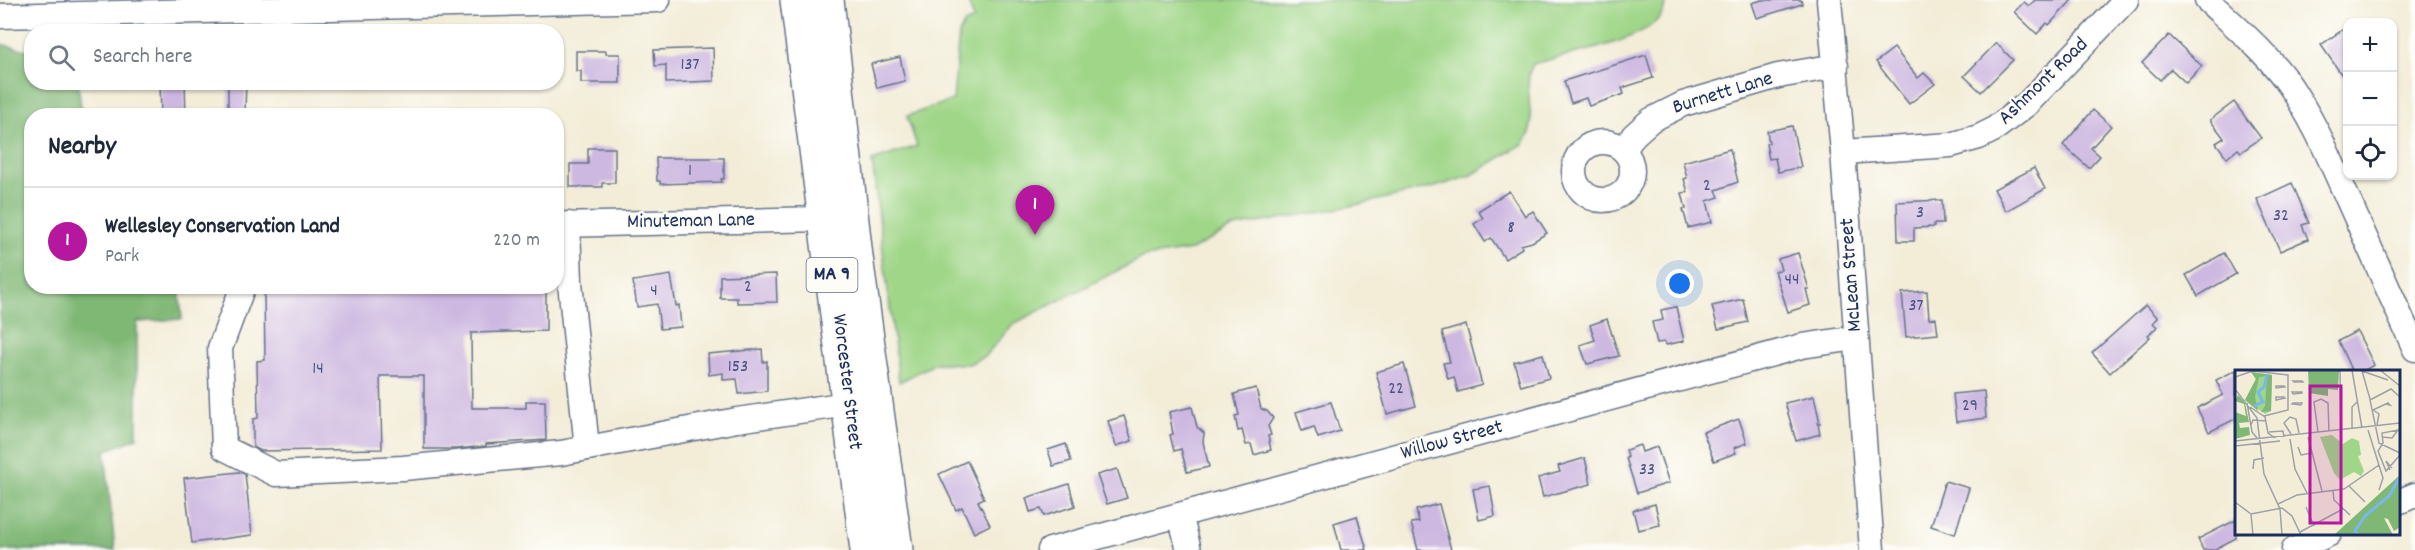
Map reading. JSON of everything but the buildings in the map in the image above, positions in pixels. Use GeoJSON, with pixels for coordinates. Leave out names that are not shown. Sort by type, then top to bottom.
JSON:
{"type":"FeatureCollection","features":[{"type":"Feature","properties":{"kind":"highway","name":"Worcester Street"},"geometry":{"type":"LineString","coordinates":[[797,0],[867,550]]}},
{"type":"Feature","properties":{"kind":"highway","name":"Worcester Street"},"geometry":{"type":"LineString","coordinates":[[827,0],[856,257],[896,550]]}},
{"type":"Feature","properties":{"kind":"street"},"geometry":{"type":"LineString","coordinates":[[0,16],[658,0]]}},
{"type":"Feature","properties":{"kind":"street","name":"McLean Street"},"geometry":{"type":"LineString","coordinates":[[1829,0],[1843,152],[1872,550]]}},
{"type":"Feature","properties":{"kind":"street","name":"Ashmont Road"},"geometry":{"type":"LineString","coordinates":[[1843,152],[1951,145],[1993,130],[2027,104],[2126,0]]}},
{"type":"Feature","properties":{"kind":"street"},"geometry":{"type":"LineString","coordinates":[[2207,0],[2269,60],[2290,86],[2308,116],[2325,148],[2415,350]]}},
{"type":"Feature","properties":{"kind":"street","name":"Burnett Lane"},"geometry":{"type":"LineString","coordinates":[[1624,150],[1635,135],[1651,120],[1683,104],[1778,76],[1836,66]]}},
{"type":"Feature","properties":{"kind":"street","name":"Minuteman Lane"},"geometry":{"type":"LineString","coordinates":[[564,225],[825,219]]}},
{"type":"Feature","properties":{"kind":"street"},"geometry":{"type":"LineString","coordinates":[[564,239],[587,448]]}},
{"type":"Feature","properties":{"kind":"street"},"geometry":{"type":"LineString","coordinates":[[239,294],[220,348],[224,448],[276,474],[403,468],[561,453],[737,420],[848,404]]}},
{"type":"Feature","properties":{"kind":"street","name":"Willow Street"},"geometry":{"type":"LineString","coordinates":[[1050,550],[1791,349],[1856,338]]}},
{"type":"Feature","properties":{"kind":"street"},"geometry":{"type":"LineString","coordinates":[[2400,501],[2415,495]]}},
{"type":"Feature","properties":{"kind":"street"},"geometry":{"type":"LineString","coordinates":[[1180,515],[1189,550]]}},
{"type":"Feature","properties":{"kind":"street"},"geometry":{"type":"LineString","coordinates":[[2294,550],[2327,535]]}},
{"type":"Feature","properties":{"kind":"green space"},"geometry":{"type":"Polygon","coordinates":[[[968,0],[1667,0],[1659,19],[1628,38],[1533,64],[1529,73],[1528,87],[1530,133],[1523,144],[1470,176],[1435,187],[1351,206],[1234,227],[1191,250],[1144,257],[1013,324],[985,356],[969,364],[936,363],[899,382],[872,161],[917,146],[907,116],[953,100],[959,34],[964,24],[974,20],[968,0]]]}},
{"type":"Feature","properties":{"kind":"green space"},"geometry":{"type":"Polygon","coordinates":[[[0,44],[24,49],[24,90],[79,90],[81,108],[24,108],[24,294],[180,294],[182,319],[137,322],[137,438],[105,451],[115,550],[0,550],[0,44]]]}},
{"type":"Feature","properties":{"kind":"place","name":"Wellesley Conservation Land"},"geometry":{"type":"Point","coordinates":[1035,235]}}]}
